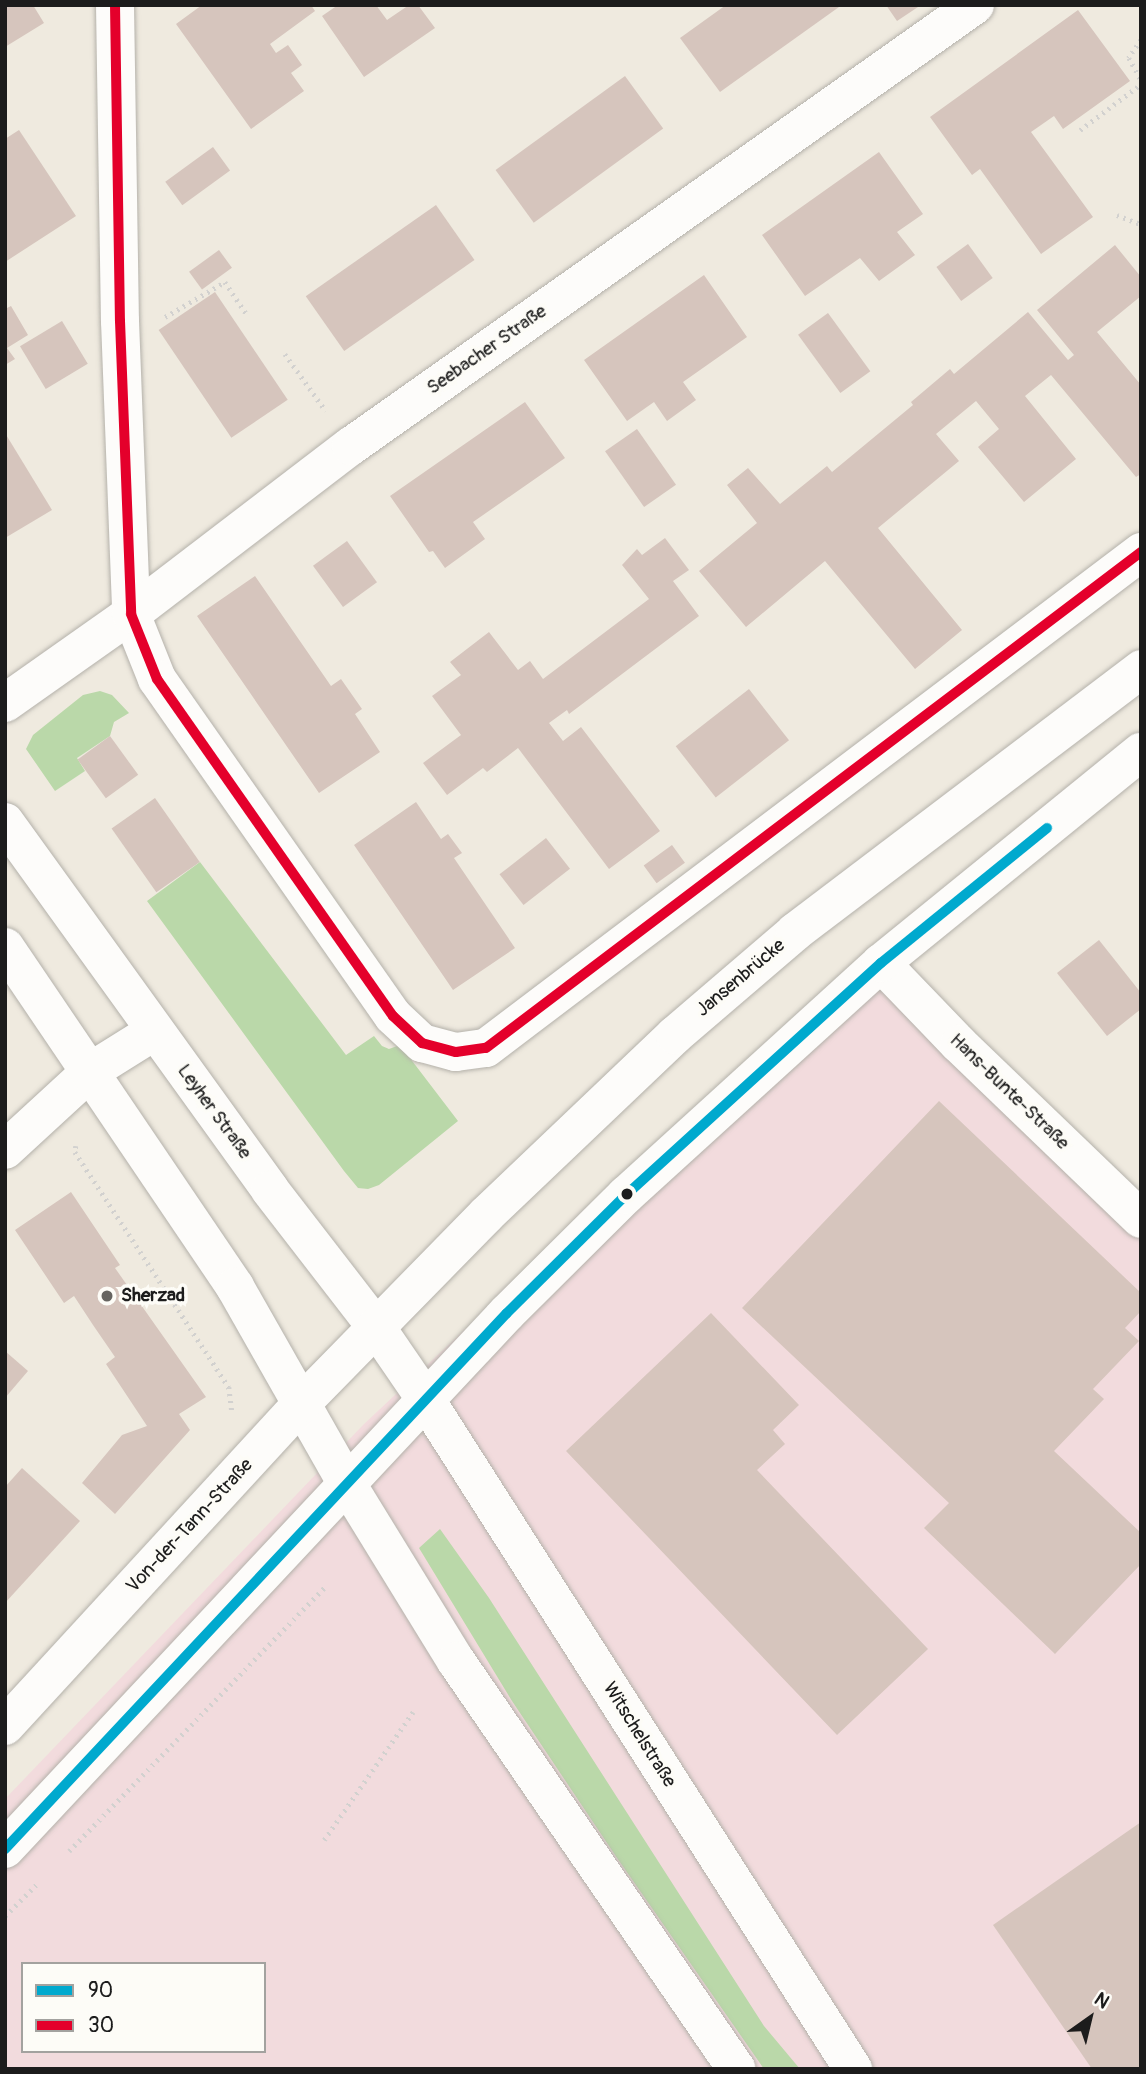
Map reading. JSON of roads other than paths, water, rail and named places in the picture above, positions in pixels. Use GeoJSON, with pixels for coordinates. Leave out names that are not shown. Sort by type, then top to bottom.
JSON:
{"type":"FeatureCollection","features":[{"type":"Feature","properties":{"kind":"street"},"geometry":{"type":"LineString","coordinates":[[115,5],[120,321],[131,614],[157,679],[393,1016],[422,1043],[456,1052],[486,1048],[1141,552]]}},
{"type":"Feature","properties":{"kind":"street","name":"Seebacher Straße"},"geometry":{"type":"LineString","coordinates":[[5,703],[131,614],[351,446],[975,5]]}},
{"type":"Feature","properties":{"kind":"street","name":"Jansenbrücke"},"geometry":{"type":"LineString","coordinates":[[376,1327],[553,1150],[733,984],[795,932],[1141,669]]}},
{"type":"Feature","properties":{"kind":"street"},"geometry":{"type":"LineString","coordinates":[[5,1849],[507,1313],[626,1195],[881,963],[1141,752]]}},
{"type":"Feature","properties":{"kind":"street","name":"Leyher Straße"},"geometry":{"type":"LineString","coordinates":[[5,822],[270,1190],[376,1327],[426,1400]]}},
{"type":"Feature","properties":{"kind":"street"},"geometry":{"type":"LineString","coordinates":[[5,947],[235,1287],[346,1484],[456,1661],[736,2069]]}},
{"type":"Feature","properties":{"kind":"street","name":"Hans-Bunte-Straße"},"geometry":{"type":"LineString","coordinates":[[881,963],[958,1044],[1141,1219]]}},
{"type":"Feature","properties":{"kind":"street"},"geometry":{"type":"LineString","coordinates":[[5,1150],[91,1071],[155,1031]]}},
{"type":"Feature","properties":{"kind":"street","name":"Von-der-Tann-Straße"},"geometry":{"type":"LineString","coordinates":[[5,1726],[302,1403],[376,1327]]}},
{"type":"Feature","properties":{"kind":"street","name":"Witschelstraße"},"geometry":{"type":"LineString","coordinates":[[426,1400],[853,2069]]}},
{"type":"Feature","properties":{"kind":"place","name":"Sherzad"},"geometry":{"type":"Point","coordinates":[107,1296]}}]}
